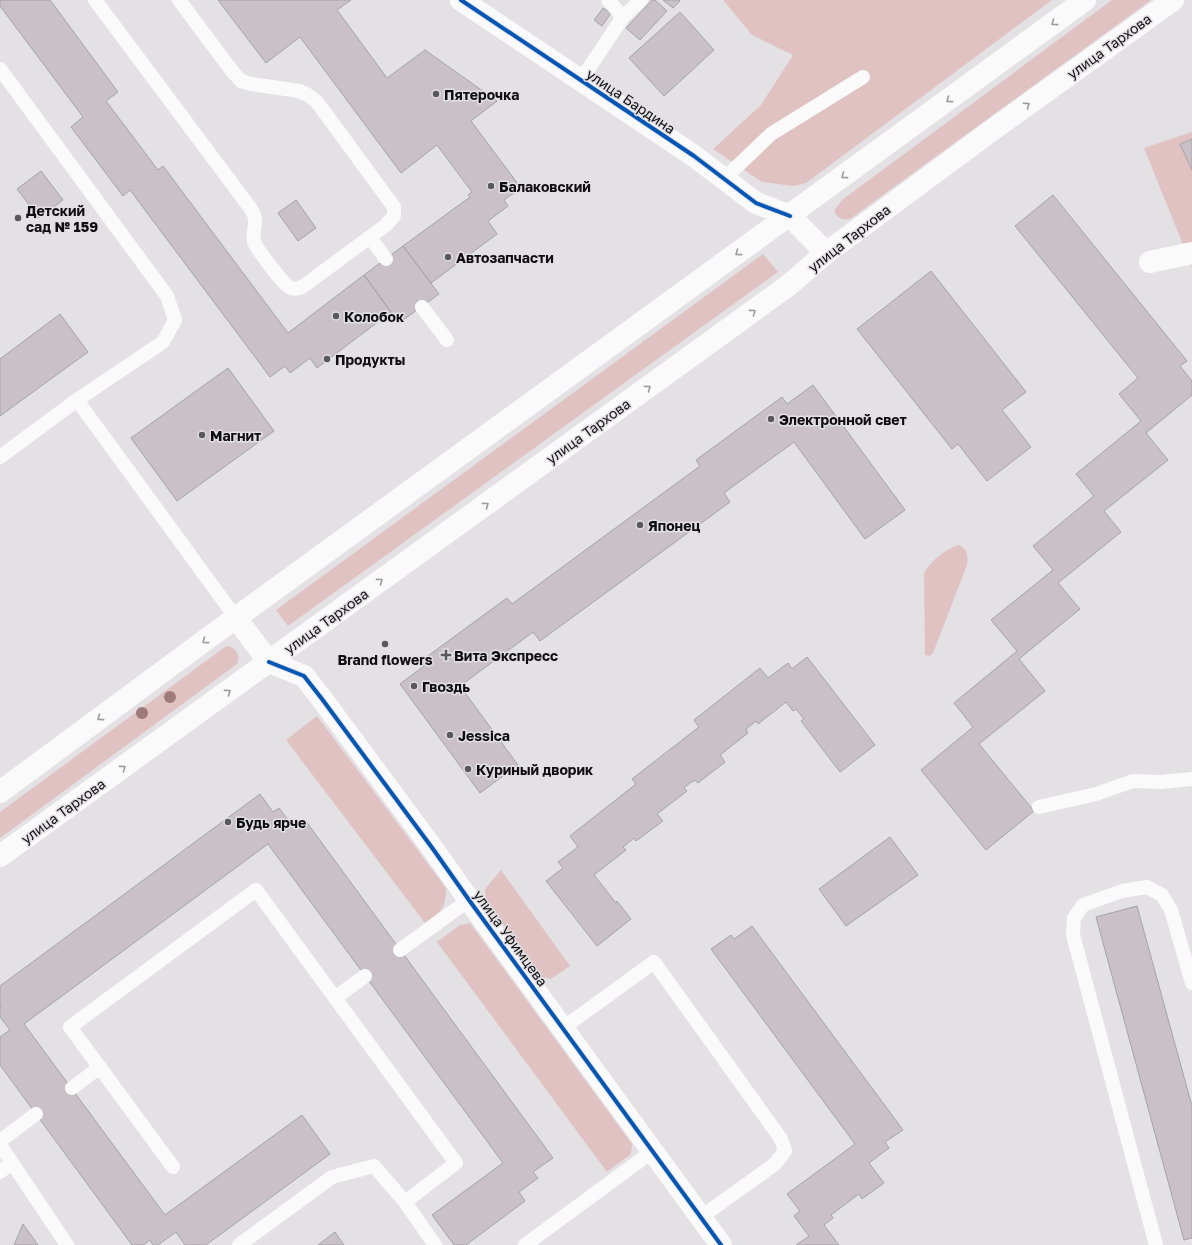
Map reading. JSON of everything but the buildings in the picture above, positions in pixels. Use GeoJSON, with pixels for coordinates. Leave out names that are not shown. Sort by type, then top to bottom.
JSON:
{"type":"FeatureCollection","features":[{"type":"Feature","properties":{"kind":"main road","name":"улица Бардина"},"geometry":{"type":"LineString","coordinates":[[461,0],[694,156],[756,203],[790,216]]}},
{"type":"Feature","properties":{"kind":"main road"},"geometry":{"type":"LineString","coordinates":[[0,792],[236,618],[1085,0]]}},
{"type":"Feature","properties":{"kind":"main road","name":"улица Тархова"},"geometry":{"type":"LineString","coordinates":[[0,856],[789,285],[826,253],[1173,0]]}},
{"type":"Feature","properties":{"kind":"main road"},"geometry":{"type":"LineString","coordinates":[[790,216],[826,253]]}},
{"type":"Feature","properties":{"kind":"main road"},"geometry":{"type":"LineString","coordinates":[[1150,262],[1192,253]]}},
{"type":"Feature","properties":{"kind":"main road"},"geometry":{"type":"LineString","coordinates":[[236,618],[269,662]]}},
{"type":"Feature","properties":{"kind":"main road","name":"улица Уфимцева"},"geometry":{"type":"LineString","coordinates":[[269,662],[304,676],[433,849],[721,1245]]}},
{"type":"Feature","properties":{"kind":"lane"},"geometry":{"type":"LineString","coordinates":[[95,0],[256,216],[254,241],[283,282],[290,288],[298,289],[386,225],[394,216],[394,207],[317,102],[308,95],[299,91],[250,84],[241,81],[179,0]]}},
{"type":"Feature","properties":{"kind":"lane"},"geometry":{"type":"LineString","coordinates":[[608,0],[624,17]]}},
{"type":"Feature","properties":{"kind":"lane"},"geometry":{"type":"LineString","coordinates":[[581,80],[624,17],[641,0]]}},
{"type":"Feature","properties":{"kind":"lane"},"geometry":{"type":"LineString","coordinates":[[0,69],[167,296],[175,320],[163,342],[77,400],[0,457]]}},
{"type":"Feature","properties":{"kind":"lane"},"geometry":{"type":"LineString","coordinates":[[724,179],[771,134],[863,77]]}},
{"type":"Feature","properties":{"kind":"lane"},"geometry":{"type":"LineString","coordinates":[[370,237],[386,259]]}},
{"type":"Feature","properties":{"kind":"lane"},"geometry":{"type":"LineString","coordinates":[[422,307],[447,340]]}},
{"type":"Feature","properties":{"kind":"lane"},"geometry":{"type":"LineString","coordinates":[[77,400],[236,618]]}},
{"type":"Feature","properties":{"kind":"lane"},"geometry":{"type":"LineString","coordinates":[[1039,807],[1096,794],[1133,781],[1161,782],[1192,779]]}},
{"type":"Feature","properties":{"kind":"lane"},"geometry":{"type":"LineString","coordinates":[[1156,1245],[1073,935],[1074,918],[1084,905],[1122,890],[1147,887],[1162,895],[1171,910],[1192,983]]}},
{"type":"Feature","properties":{"kind":"lane"},"geometry":{"type":"LineString","coordinates":[[173,1167],[70,1027],[256,890],[456,1163],[405,1202]]}},
{"type":"Feature","properties":{"kind":"lane"},"geometry":{"type":"LineString","coordinates":[[400,950],[469,900]]}},
{"type":"Feature","properties":{"kind":"lane"},"geometry":{"type":"LineString","coordinates":[[563,1028],[654,962],[781,1139],[785,1151],[775,1164],[701,1217]]}},
{"type":"Feature","properties":{"kind":"lane"},"geometry":{"type":"LineString","coordinates":[[336,998],[365,976]]}},
{"type":"Feature","properties":{"kind":"lane"},"geometry":{"type":"LineString","coordinates":[[72,1088],[100,1067]]}},
{"type":"Feature","properties":{"kind":"lane"},"geometry":{"type":"LineString","coordinates":[[0,1141],[36,1114]]}},
{"type":"Feature","properties":{"kind":"lane"},"geometry":{"type":"LineString","coordinates":[[0,1145],[67,1245]]}},
{"type":"Feature","properties":{"kind":"lane"},"geometry":{"type":"LineString","coordinates":[[525,1245],[653,1151]]}},
{"type":"Feature","properties":{"kind":"lane"},"geometry":{"type":"LineString","coordinates":[[0,1172],[12,1163]]}},
{"type":"Feature","properties":{"kind":"lane"},"geometry":{"type":"LineString","coordinates":[[239,1245],[332,1177],[374,1166],[405,1202],[435,1245]]}},
{"type":"Feature","properties":{"kind":"shaded area"},"geometry":{"type":"Polygon","coordinates":[[[723,0],[1052,0],[806,183],[794,186],[762,182],[713,149],[761,105],[793,55],[752,35],[723,0]]]}},
{"type":"Feature","properties":{"kind":"shaded area"},"geometry":{"type":"Polygon","coordinates":[[[1112,0],[1151,0],[850,219],[842,219],[837,216],[834,211],[842,200],[1112,0]]]}},
{"type":"Feature","properties":{"kind":"shaded area"},"geometry":{"type":"Polygon","coordinates":[[[1192,132],[1192,267],[1144,148],[1192,132]]]}},
{"type":"Feature","properties":{"kind":"shaded area"},"geometry":{"type":"Polygon","coordinates":[[[763,254],[778,272],[288,626],[276,610],[763,254]]]}},
{"type":"Feature","properties":{"kind":"shaded area"},"geometry":{"type":"Polygon","coordinates":[[[959,545],[967,553],[967,565],[933,653],[929,656],[925,655],[924,574],[929,565],[938,556],[959,545]]]}},
{"type":"Feature","properties":{"kind":"shaded area"},"geometry":{"type":"Polygon","coordinates":[[[228,646],[235,650],[238,655],[237,664],[0,838],[0,812],[228,646]]]}},
{"type":"Feature","properties":{"kind":"shaded area"},"geometry":{"type":"Polygon","coordinates":[[[317,716],[446,888],[445,901],[442,909],[425,923],[286,740],[317,716]]]}},
{"type":"Feature","properties":{"kind":"shaded area"},"geometry":{"type":"Polygon","coordinates":[[[501,870],[570,966],[551,979],[542,977],[486,901],[485,889],[501,870]]]}},
{"type":"Feature","properties":{"kind":"shaded area"},"geometry":{"type":"Polygon","coordinates":[[[470,923],[632,1144],[631,1154],[607,1172],[437,942],[460,925],[470,923]]]}},
{"type":"Feature","properties":{"kind":"cycle path"},"geometry":{"type":"LineString","coordinates":[[461,0],[694,156],[756,203],[790,216]]}},
{"type":"Feature","properties":{"kind":"cycle path"},"geometry":{"type":"LineString","coordinates":[[269,662],[304,676],[322,699],[721,1245]]}},
{"type":"Feature","properties":{"kind":"place","name":"Пятерочка"},"geometry":{"type":"Point","coordinates":[436,94]}},
{"type":"Feature","properties":{"kind":"place","name":"Балаковский"},"geometry":{"type":"Point","coordinates":[491,186]}},
{"type":"Feature","properties":{"kind":"place","name":"Детский сад № 159"},"geometry":{"type":"Point","coordinates":[18,218]}},
{"type":"Feature","properties":{"kind":"place","name":"Автозапчасти"},"geometry":{"type":"Point","coordinates":[448,257]}},
{"type":"Feature","properties":{"kind":"place","name":"Колобок"},"geometry":{"type":"Point","coordinates":[336,316]}},
{"type":"Feature","properties":{"kind":"place","name":"Продукты"},"geometry":{"type":"Point","coordinates":[327,359]}},
{"type":"Feature","properties":{"kind":"place","name":"Электронной свет"},"geometry":{"type":"Point","coordinates":[771,419]}},
{"type":"Feature","properties":{"kind":"place","name":"Магнит"},"geometry":{"type":"Point","coordinates":[202,435]}},
{"type":"Feature","properties":{"kind":"place","name":"Японец"},"geometry":{"type":"Point","coordinates":[640,525]}},
{"type":"Feature","properties":{"kind":"place","name":"Brand flowers"},"geometry":{"type":"Point","coordinates":[385,644]}},
{"type":"Feature","properties":{"kind":"place","name":"Вита Экспресс"},"geometry":{"type":"Point","coordinates":[446,655]}},
{"type":"Feature","properties":{"kind":"place","name":"Гвоздь"},"geometry":{"type":"Point","coordinates":[414,686]}},
{"type":"Feature","properties":{"kind":"place","name":"Jessica"},"geometry":{"type":"Point","coordinates":[450,735]}},
{"type":"Feature","properties":{"kind":"place","name":"Куриный дворик"},"geometry":{"type":"Point","coordinates":[468,769]}},
{"type":"Feature","properties":{"kind":"place","name":"Будь ярче"},"geometry":{"type":"Point","coordinates":[228,822]}}]}
